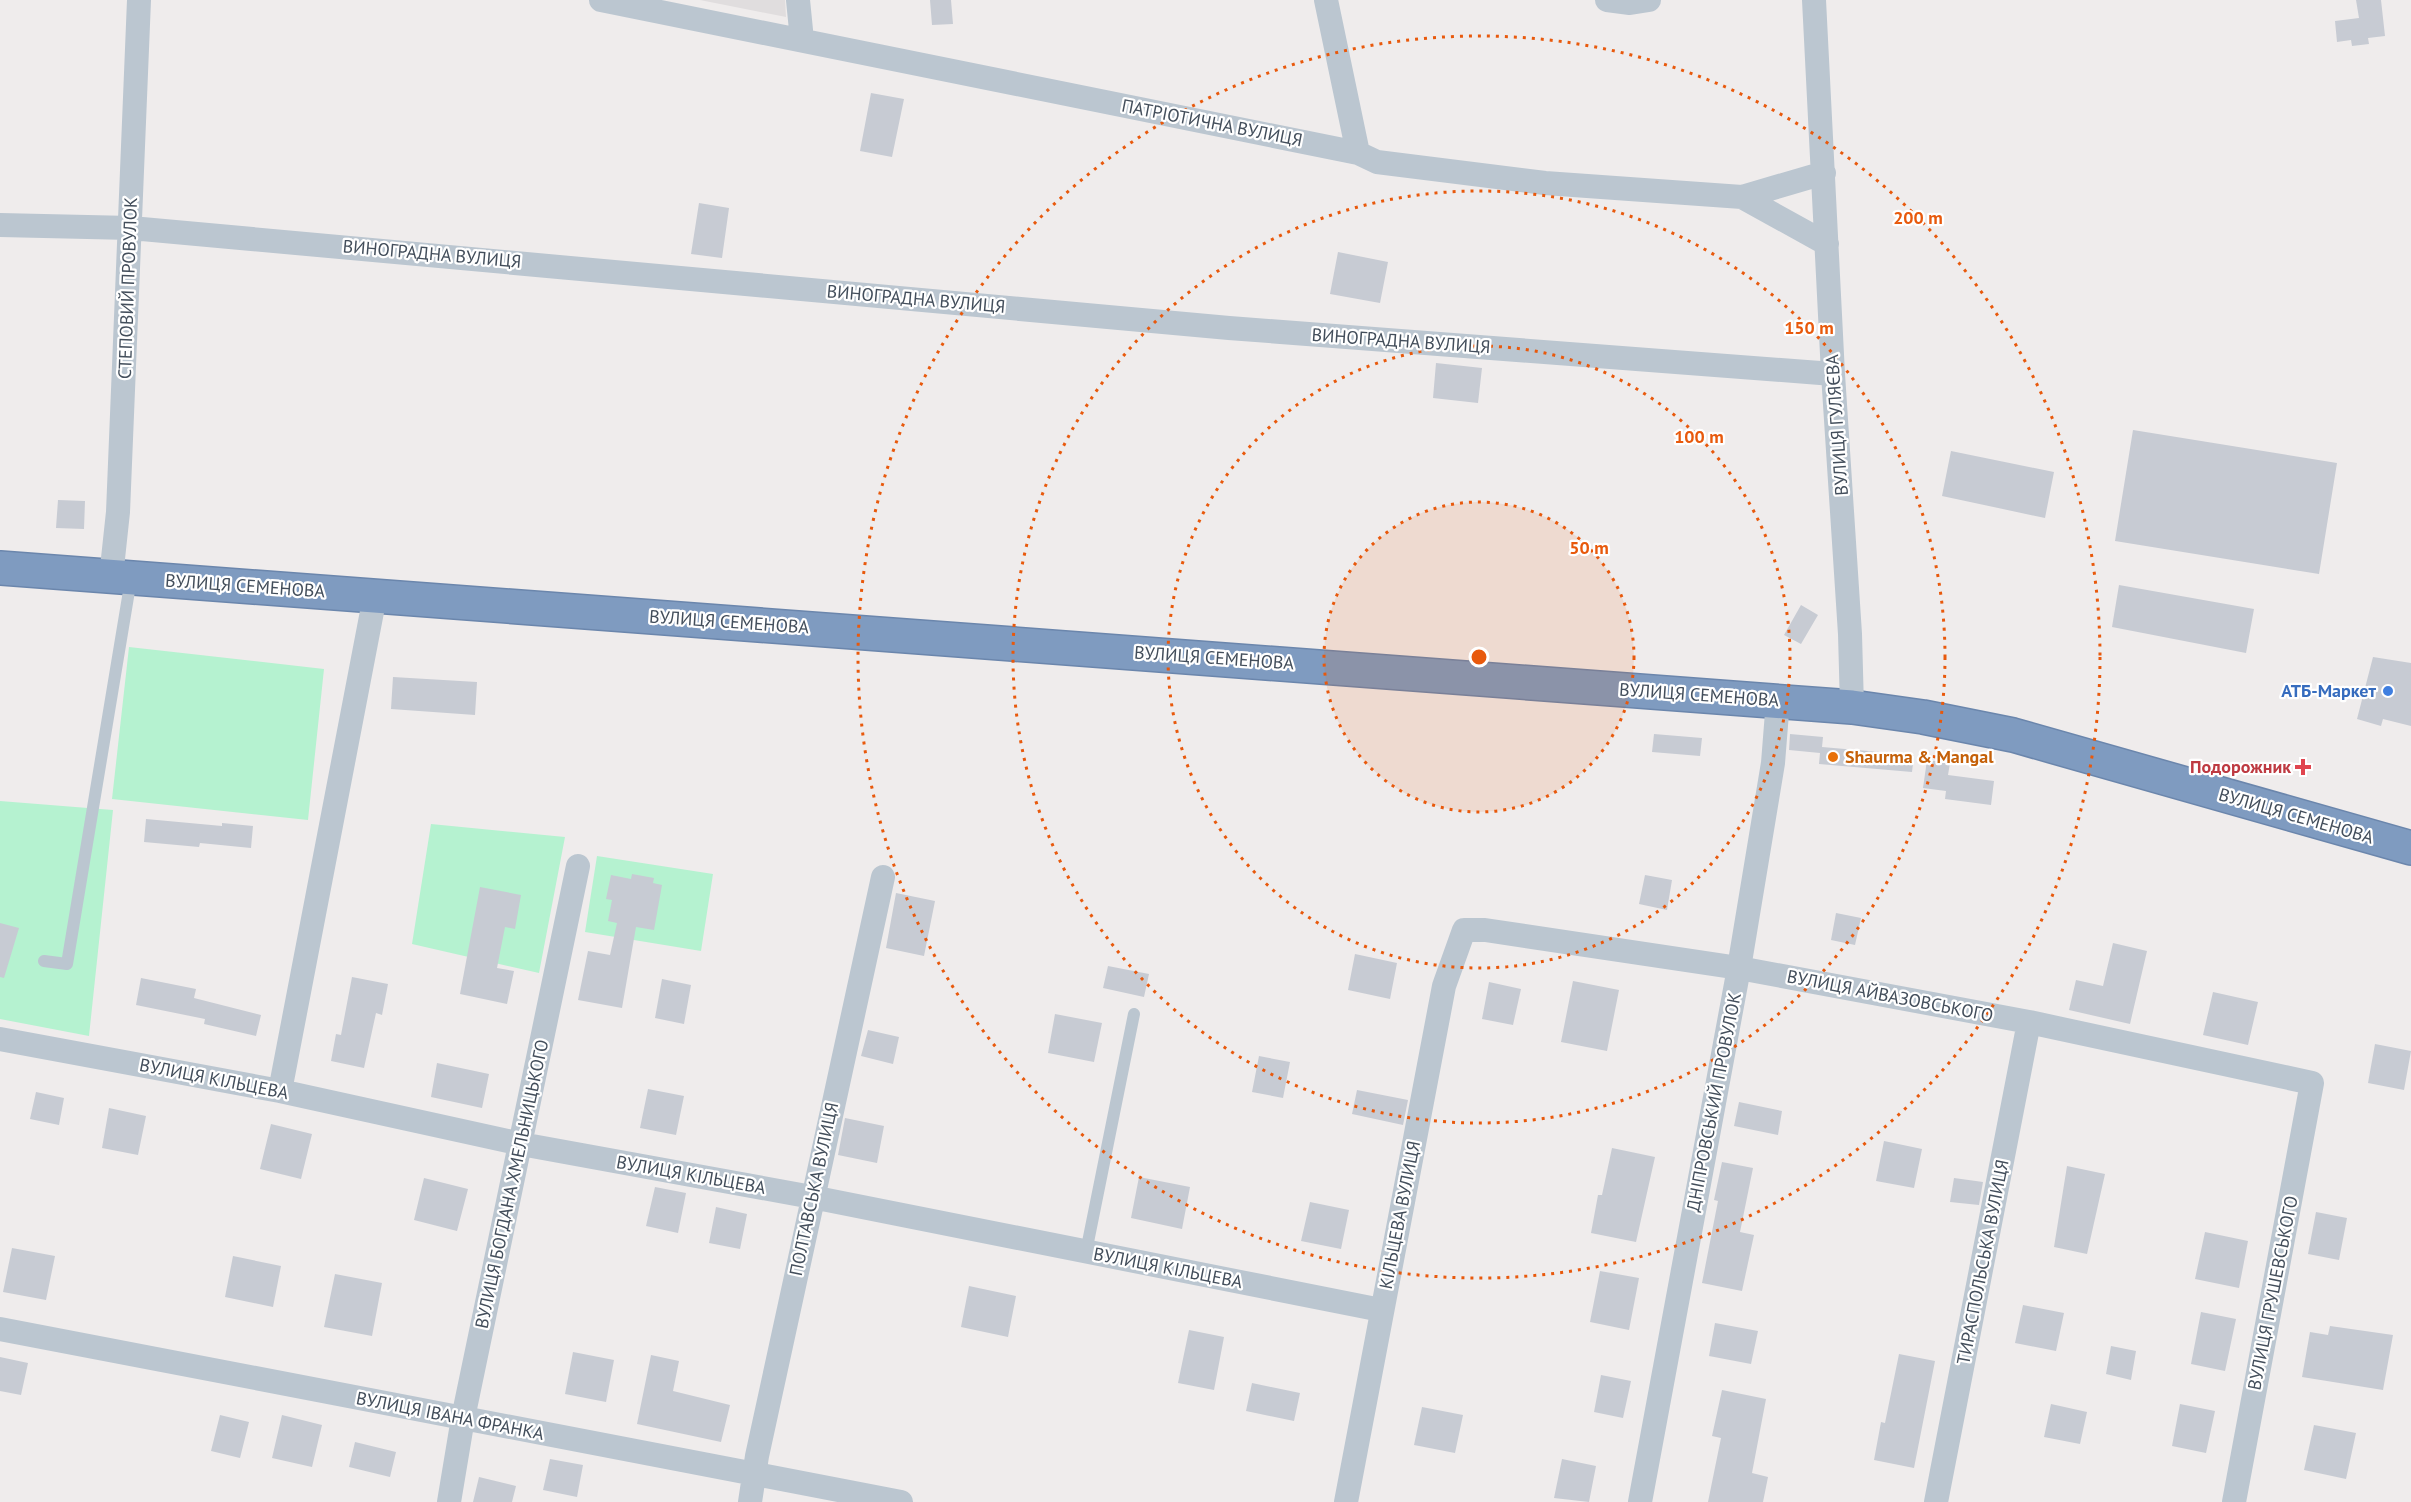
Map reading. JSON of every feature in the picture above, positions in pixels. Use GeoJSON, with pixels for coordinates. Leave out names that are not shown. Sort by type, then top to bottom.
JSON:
{"type":"FeatureCollection","features":[{"type":"Feature","properties":{"kind":"highway","name":"ВУЛИЦЯ СЕМЕНОВА"},"geometry":{"type":"LineString","coordinates":[[0,568],[1852,707],[1923,717],[2013,735],[2411,848]]}},
{"type":"Feature","properties":{"kind":"street","name":"СТЕПОВИЙ ПРОВУЛОК"},"geometry":{"type":"LineString","coordinates":[[121,577],[118,512],[139,0]]}},
{"type":"Feature","properties":{"kind":"street","name":"ПАТРІОТИЧНА ВУЛИЦЯ"},"geometry":{"type":"LineString","coordinates":[[601,0],[1358,153],[1377,162],[1545,183],[1742,197],[1824,173]]}},
{"type":"Feature","properties":{"kind":"street"},"geometry":{"type":"LineString","coordinates":[[798,0],[801,40]]}},
{"type":"Feature","properties":{"kind":"street"},"geometry":{"type":"LineString","coordinates":[[1326,0],[1358,153]]}},
{"type":"Feature","properties":{"kind":"street"},"geometry":{"type":"LineString","coordinates":[[1607,0],[1630,3],[1649,0]]}},
{"type":"Feature","properties":{"kind":"street","name":"ВУЛИЦЯ ГУЛЯЄВА"},"geometry":{"type":"LineString","coordinates":[[1814,0],[1833,374],[1850,634],[1852,707]]}},
{"type":"Feature","properties":{"kind":"street"},"geometry":{"type":"LineString","coordinates":[[1742,197],[1827,244]]}},
{"type":"Feature","properties":{"kind":"street","name":"ВИНОГРАДНА ВУЛИЦЯ"},"geometry":{"type":"LineString","coordinates":[[0,225],[131,228],[1229,328],[1833,374]]}},
{"type":"Feature","properties":{"kind":"street"},"geometry":{"type":"LineString","coordinates":[[280,1091],[375,596]]}},
{"type":"Feature","properties":{"kind":"street","name":"ДНІПРОВСЬКИЙ ПРОВУЛОК"},"geometry":{"type":"LineString","coordinates":[[1640,1502],[1739,968],[1773,763],[1778,700]]}},
{"type":"Feature","properties":{"kind":"street","name":"ВУЛИЦЯ БОГДАНА ХМЕЛЬНИЦЬКОГО"},"geometry":{"type":"LineString","coordinates":[[449,1502],[463,1418],[578,866]]}},
{"type":"Feature","properties":{"kind":"street","name":"ПОЛТАВСЬКА ВУЛИЦЯ"},"geometry":{"type":"LineString","coordinates":[[750,1502],[757,1456],[812,1197],[884,877]]}},
{"type":"Feature","properties":{"kind":"street","name":"ВУЛИЦЯ АЙВАЗОВСЬКОГО"},"geometry":{"type":"LineString","coordinates":[[1464,930],[1510,933],[1739,968],[2029,1022],[2312,1083]]}},
{"type":"Feature","properties":{"kind":"street","name":"КІЛЬЦЕВА ВУЛИЦЯ"},"geometry":{"type":"LineString","coordinates":[[1346,1502],[1444,986],[1464,930]]}},
{"type":"Feature","properties":{"kind":"street","name":"ТИРАСПОЛЬСЬКА ВУЛИЦЯ"},"geometry":{"type":"LineString","coordinates":[[1936,1502],[2029,1022]]}},
{"type":"Feature","properties":{"kind":"street","name":"ВУЛИЦЯ КІЛЬЦЕВА"},"geometry":{"type":"LineString","coordinates":[[0,1039],[280,1091],[520,1144],[812,1197],[1382,1310]]}},
{"type":"Feature","properties":{"kind":"street","name":"ВУЛИЦЯ ГРУШЕВСЬКОГО"},"geometry":{"type":"LineString","coordinates":[[2234,1502],[2312,1083]]}},
{"type":"Feature","properties":{"kind":"street","name":"ВУЛИЦЯ ІВАНА ФРАНКА"},"geometry":{"type":"LineString","coordinates":[[0,1329],[901,1502]]}},
{"type":"Feature","properties":{"kind":"lane"},"geometry":{"type":"LineString","coordinates":[[44,961],[67,964],[121,577]]}},
{"type":"Feature","properties":{"kind":"lane"},"geometry":{"type":"LineString","coordinates":[[1086,1251],[1134,1014]]}},
{"type":"Feature","properties":{"kind":"shaded area"},"geometry":{"type":"Polygon","coordinates":[[[700,0],[785,0],[786,17],[700,0]]]}},
{"type":"Feature","properties":{"kind":"green space"},"geometry":{"type":"Polygon","coordinates":[[[129,647],[324,669],[308,820],[112,799],[129,647]]]}},
{"type":"Feature","properties":{"kind":"green space"},"geometry":{"type":"Polygon","coordinates":[[[0,801],[113,810],[89,1036],[0,1019],[0,801]]]}},
{"type":"Feature","properties":{"kind":"green space"},"geometry":{"type":"Polygon","coordinates":[[[431,824],[565,837],[539,973],[412,944],[431,824]]]}},
{"type":"Feature","properties":{"kind":"green space"},"geometry":{"type":"Polygon","coordinates":[[[597,856],[713,874],[701,951],[585,932],[597,856]]]}},
{"type":"Feature","properties":{"kind":"building"},"geometry":{"type":"Polygon","coordinates":[[[930,0],[951,0],[953,24],[932,25],[930,0]]]}},
{"type":"Feature","properties":{"kind":"building"},"geometry":{"type":"Polygon","coordinates":[[[2356,0],[2381,0],[2385,36],[2368,38],[2369,44],[2352,46],[2351,40],[2337,42],[2335,21],[2359,18],[2356,0]]]}},
{"type":"Feature","properties":{"kind":"building"},"geometry":{"type":"Polygon","coordinates":[[[871,93],[904,99],[892,157],[860,151],[871,93]]]}},
{"type":"Feature","properties":{"kind":"building"},"geometry":{"type":"Polygon","coordinates":[[[699,203],[729,208],[722,258],[691,254],[699,203]]]}},
{"type":"Feature","properties":{"kind":"building"},"geometry":{"type":"Polygon","coordinates":[[[1338,252],[1388,262],[1380,303],[1330,294],[1338,252]]]}},
{"type":"Feature","properties":{"kind":"building"},"geometry":{"type":"Polygon","coordinates":[[[1436,363],[1482,368],[1478,403],[1433,398],[1436,363]]]}},
{"type":"Feature","properties":{"kind":"building"},"geometry":{"type":"Polygon","coordinates":[[[2133,430],[2337,463],[2319,574],[2115,541],[2133,430]]]}},
{"type":"Feature","properties":{"kind":"building"},"geometry":{"type":"Polygon","coordinates":[[[1951,451],[2054,472],[2045,518],[1942,496],[1951,451]]]}},
{"type":"Feature","properties":{"kind":"building"},"geometry":{"type":"Polygon","coordinates":[[[58,500],[85,501],[84,529],[56,528],[58,500]]]}},
{"type":"Feature","properties":{"kind":"building"},"geometry":{"type":"Polygon","coordinates":[[[2119,585],[2254,609],[2246,653],[2112,627],[2119,585]]]}},
{"type":"Feature","properties":{"kind":"building"},"geometry":{"type":"Polygon","coordinates":[[[1801,605],[1818,615],[1801,644],[1784,635],[1801,605]]]}},
{"type":"Feature","properties":{"kind":"building","name":"АТБ-Маркет"},"geometry":{"type":"Polygon","coordinates":[[[2373,657],[2411,663],[2411,726],[2383,719],[2381,726],[2357,719],[2373,657]]]}},
{"type":"Feature","properties":{"kind":"building"},"geometry":{"type":"Polygon","coordinates":[[[393,677],[477,682],[475,715],[391,709],[393,677]]]}},
{"type":"Feature","properties":{"kind":"building"},"geometry":{"type":"Polygon","coordinates":[[[1654,734],[1702,738],[1700,756],[1652,752],[1654,734]]]}},
{"type":"Feature","properties":{"kind":"building"},"geometry":{"type":"Polygon","coordinates":[[[1790,734],[1823,737],[1822,747],[1914,755],[1912,772],[1819,764],[1820,753],[1789,750],[1790,734]]]}},
{"type":"Feature","properties":{"kind":"building"},"geometry":{"type":"Polygon","coordinates":[[[1927,760],[1950,763],[1948,775],[1994,781],[1991,805],[1945,799],[1946,791],[1923,788],[1927,760]]]}},
{"type":"Feature","properties":{"kind":"building"},"geometry":{"type":"Polygon","coordinates":[[[146,819],[222,826],[222,823],[253,826],[251,848],[200,843],[199,847],[144,842],[146,819]]]}},
{"type":"Feature","properties":{"kind":"building"},"geometry":{"type":"Polygon","coordinates":[[[632,874],[654,878],[653,883],[662,885],[654,930],[636,927],[622,1008],[578,1000],[588,951],[610,955],[617,923],[608,921],[612,900],[606,899],[611,875],[631,879],[632,874]]]}},
{"type":"Feature","properties":{"kind":"building"},"geometry":{"type":"Polygon","coordinates":[[[1645,875],[1672,880],[1667,910],[1639,904],[1645,875]]]}},
{"type":"Feature","properties":{"kind":"building"},"geometry":{"type":"Polygon","coordinates":[[[480,887],[521,895],[515,929],[505,927],[497,968],[514,971],[507,1004],[460,994],[480,887]]]}},
{"type":"Feature","properties":{"kind":"building"},"geometry":{"type":"Polygon","coordinates":[[[896,893],[935,901],[924,956],[886,948],[896,893]]]}},
{"type":"Feature","properties":{"kind":"building"},"geometry":{"type":"Polygon","coordinates":[[[1836,913],[1861,918],[1855,945],[1831,940],[1836,913]]]}},
{"type":"Feature","properties":{"kind":"building"},"geometry":{"type":"Polygon","coordinates":[[[0,923],[19,928],[4,978],[0,977],[0,923]]]}},
{"type":"Feature","properties":{"kind":"building"},"geometry":{"type":"Polygon","coordinates":[[[2113,943],[2147,951],[2130,1024],[2069,1010],[2076,980],[2103,986],[2113,943]]]}},
{"type":"Feature","properties":{"kind":"building"},"geometry":{"type":"Polygon","coordinates":[[[1355,954],[1397,963],[1390,999],[1348,990],[1355,954]]]}},
{"type":"Feature","properties":{"kind":"building"},"geometry":{"type":"Polygon","coordinates":[[[1108,966],[1149,974],[1144,997],[1103,988],[1108,966]]]}},
{"type":"Feature","properties":{"kind":"building"},"geometry":{"type":"Polygon","coordinates":[[[352,977],[388,984],[382,1015],[376,1013],[364,1068],[331,1061],[336,1034],[341,1035],[352,977]]]}},
{"type":"Feature","properties":{"kind":"building"},"geometry":{"type":"Polygon","coordinates":[[[141,978],[196,989],[194,998],[261,1015],[256,1036],[204,1024],[205,1019],[136,1005],[141,978]]]}},
{"type":"Feature","properties":{"kind":"building"},"geometry":{"type":"Polygon","coordinates":[[[662,979],[691,985],[684,1024],[655,1018],[662,979]]]}},
{"type":"Feature","properties":{"kind":"building"},"geometry":{"type":"Polygon","coordinates":[[[1573,981],[1619,990],[1607,1051],[1561,1042],[1573,981]]]}},
{"type":"Feature","properties":{"kind":"building"},"geometry":{"type":"Polygon","coordinates":[[[1489,982],[1521,989],[1513,1025],[1482,1019],[1489,982]]]}},
{"type":"Feature","properties":{"kind":"building"},"geometry":{"type":"Polygon","coordinates":[[[2213,992],[2258,1002],[2248,1045],[2203,1035],[2213,992]]]}},
{"type":"Feature","properties":{"kind":"building"},"geometry":{"type":"Polygon","coordinates":[[[1055,1014],[1102,1023],[1094,1062],[1048,1053],[1055,1014]]]}},
{"type":"Feature","properties":{"kind":"building"},"geometry":{"type":"Polygon","coordinates":[[[868,1030],[899,1037],[893,1064],[861,1056],[868,1030]]]}},
{"type":"Feature","properties":{"kind":"building"},"geometry":{"type":"Polygon","coordinates":[[[2375,1044],[2411,1051],[2404,1090],[2368,1083],[2375,1044]]]}},
{"type":"Feature","properties":{"kind":"building"},"geometry":{"type":"Polygon","coordinates":[[[1259,1056],[1290,1062],[1283,1098],[1252,1092],[1259,1056]]]}},
{"type":"Feature","properties":{"kind":"building"},"geometry":{"type":"Polygon","coordinates":[[[437,1063],[489,1074],[482,1108],[431,1097],[437,1063]]]}},
{"type":"Feature","properties":{"kind":"building"},"geometry":{"type":"Polygon","coordinates":[[[648,1089],[684,1096],[676,1135],[640,1128],[648,1089]]]}},
{"type":"Feature","properties":{"kind":"building"},"geometry":{"type":"Polygon","coordinates":[[[1357,1090],[1408,1100],[1403,1125],[1352,1114],[1357,1090]]]}},
{"type":"Feature","properties":{"kind":"building"},"geometry":{"type":"Polygon","coordinates":[[[36,1092],[64,1098],[59,1125],[30,1119],[36,1092]]]}},
{"type":"Feature","properties":{"kind":"building"},"geometry":{"type":"Polygon","coordinates":[[[1739,1102],[1782,1111],[1778,1135],[1734,1126],[1739,1102]]]}},
{"type":"Feature","properties":{"kind":"building"},"geometry":{"type":"Polygon","coordinates":[[[109,1108],[146,1116],[138,1155],[102,1148],[109,1108]]]}},
{"type":"Feature","properties":{"kind":"building"},"geometry":{"type":"Polygon","coordinates":[[[845,1118],[884,1126],[877,1163],[838,1155],[845,1118]]]}},
{"type":"Feature","properties":{"kind":"building"},"geometry":{"type":"Polygon","coordinates":[[[271,1124],[312,1134],[301,1179],[260,1169],[271,1124]]]}},
{"type":"Feature","properties":{"kind":"building"},"geometry":{"type":"Polygon","coordinates":[[[1884,1141],[1922,1149],[1914,1188],[1876,1181],[1884,1141]]]}},
{"type":"Feature","properties":{"kind":"building"},"geometry":{"type":"Polygon","coordinates":[[[1612,1148],[1655,1157],[1636,1242],[1591,1233],[1598,1195],[1602,1195],[1612,1148]]]}},
{"type":"Feature","properties":{"kind":"building"},"geometry":{"type":"Polygon","coordinates":[[[1722,1162],[1753,1168],[1740,1232],[1754,1235],[1742,1291],[1702,1283],[1718,1201],[1714,1200],[1722,1162]]]}},
{"type":"Feature","properties":{"kind":"building"},"geometry":{"type":"Polygon","coordinates":[[[2067,1166],[2105,1174],[2087,1254],[2054,1247],[2067,1166]]]}},
{"type":"Feature","properties":{"kind":"building"},"geometry":{"type":"Polygon","coordinates":[[[1139,1177],[1190,1187],[1182,1229],[1131,1218],[1139,1177]]]}},
{"type":"Feature","properties":{"kind":"building"},"geometry":{"type":"Polygon","coordinates":[[[424,1178],[468,1189],[457,1231],[414,1220],[424,1178]]]}},
{"type":"Feature","properties":{"kind":"building"},"geometry":{"type":"Polygon","coordinates":[[[1954,1178],[1983,1182],[1979,1205],[1950,1202],[1954,1178]]]}},
{"type":"Feature","properties":{"kind":"building"},"geometry":{"type":"Polygon","coordinates":[[[655,1187],[686,1193],[678,1233],[646,1226],[655,1187]]]}},
{"type":"Feature","properties":{"kind":"building"},"geometry":{"type":"Polygon","coordinates":[[[1310,1202],[1349,1210],[1341,1249],[1301,1241],[1310,1202]]]}},
{"type":"Feature","properties":{"kind":"building"},"geometry":{"type":"Polygon","coordinates":[[[716,1207],[747,1214],[740,1249],[709,1243],[716,1207]]]}},
{"type":"Feature","properties":{"kind":"building"},"geometry":{"type":"Polygon","coordinates":[[[2316,1212],[2347,1218],[2339,1260],[2308,1254],[2316,1212]]]}},
{"type":"Feature","properties":{"kind":"building"},"geometry":{"type":"Polygon","coordinates":[[[2205,1232],[2248,1241],[2239,1288],[2195,1279],[2205,1232]]]}},
{"type":"Feature","properties":{"kind":"building"},"geometry":{"type":"Polygon","coordinates":[[[12,1248],[55,1256],[46,1300],[3,1292],[12,1248]]]}},
{"type":"Feature","properties":{"kind":"building"},"geometry":{"type":"Polygon","coordinates":[[[233,1256],[281,1266],[273,1307],[225,1297],[233,1256]]]}},
{"type":"Feature","properties":{"kind":"building"},"geometry":{"type":"Polygon","coordinates":[[[1600,1271],[1639,1278],[1629,1330],[1590,1322],[1600,1271]]]}},
{"type":"Feature","properties":{"kind":"building"},"geometry":{"type":"Polygon","coordinates":[[[335,1274],[382,1283],[372,1336],[324,1327],[335,1274]]]}},
{"type":"Feature","properties":{"kind":"building"},"geometry":{"type":"Polygon","coordinates":[[[969,1286],[1016,1296],[1008,1337],[961,1327],[969,1286]]]}},
{"type":"Feature","properties":{"kind":"building"},"geometry":{"type":"Polygon","coordinates":[[[2023,1305],[2064,1313],[2056,1351],[2015,1343],[2023,1305]]]}},
{"type":"Feature","properties":{"kind":"building"},"geometry":{"type":"Polygon","coordinates":[[[2201,1312],[2236,1319],[2225,1371],[2191,1364],[2201,1312]]]}},
{"type":"Feature","properties":{"kind":"building"},"geometry":{"type":"Polygon","coordinates":[[[1715,1323],[1758,1331],[1751,1364],[1709,1356],[1715,1323]]]}},
{"type":"Feature","properties":{"kind":"building"},"geometry":{"type":"Polygon","coordinates":[[[2330,1326],[2393,1335],[2383,1390],[2302,1377],[2310,1332],[2328,1335],[2330,1326]]]}},
{"type":"Feature","properties":{"kind":"building"},"geometry":{"type":"Polygon","coordinates":[[[1189,1330],[1224,1337],[1214,1390],[1178,1383],[1189,1330]]]}},
{"type":"Feature","properties":{"kind":"building"},"geometry":{"type":"Polygon","coordinates":[[[2111,1346],[2136,1351],[2131,1380],[2106,1374],[2111,1346]]]}},
{"type":"Feature","properties":{"kind":"building"},"geometry":{"type":"Polygon","coordinates":[[[573,1352],[614,1360],[606,1402],[565,1394],[573,1352]]]}},
{"type":"Feature","properties":{"kind":"building"},"geometry":{"type":"Polygon","coordinates":[[[1899,1354],[1935,1361],[1914,1468],[1874,1460],[1881,1422],[1885,1423],[1899,1354]]]}},
{"type":"Feature","properties":{"kind":"building"},"geometry":{"type":"Polygon","coordinates":[[[651,1355],[679,1361],[673,1391],[730,1405],[721,1442],[637,1424],[651,1355]]]}},
{"type":"Feature","properties":{"kind":"building"},"geometry":{"type":"Polygon","coordinates":[[[0,1357],[28,1363],[21,1395],[0,1391],[0,1357]]]}},
{"type":"Feature","properties":{"kind":"building"},"geometry":{"type":"Polygon","coordinates":[[[1601,1375],[1631,1381],[1623,1418],[1594,1412],[1601,1375]]]}},
{"type":"Feature","properties":{"kind":"building"},"geometry":{"type":"Polygon","coordinates":[[[1252,1383],[1300,1393],[1294,1421],[1246,1411],[1252,1383]]]}},
{"type":"Feature","properties":{"kind":"building"},"geometry":{"type":"Polygon","coordinates":[[[1722,1390],[1766,1399],[1752,1473],[1768,1477],[1763,1502],[1708,1502],[1721,1438],[1712,1436],[1722,1390]]]}},
{"type":"Feature","properties":{"kind":"building"},"geometry":{"type":"Polygon","coordinates":[[[2051,1404],[2087,1412],[2080,1444],[2044,1437],[2051,1404]]]}},
{"type":"Feature","properties":{"kind":"building"},"geometry":{"type":"Polygon","coordinates":[[[2180,1404],[2215,1411],[2206,1453],[2172,1446],[2180,1404]]]}},
{"type":"Feature","properties":{"kind":"building"},"geometry":{"type":"Polygon","coordinates":[[[1422,1407],[1463,1415],[1455,1453],[1414,1445],[1422,1407]]]}},
{"type":"Feature","properties":{"kind":"building"},"geometry":{"type":"Polygon","coordinates":[[[220,1415],[249,1422],[240,1458],[211,1451],[220,1415]]]}},
{"type":"Feature","properties":{"kind":"building"},"geometry":{"type":"Polygon","coordinates":[[[282,1415],[322,1425],[312,1467],[272,1458],[282,1415]]]}},
{"type":"Feature","properties":{"kind":"building"},"geometry":{"type":"Polygon","coordinates":[[[2314,1425],[2356,1433],[2346,1479],[2304,1470],[2314,1425]]]}},
{"type":"Feature","properties":{"kind":"building"},"geometry":{"type":"Polygon","coordinates":[[[355,1442],[396,1452],[390,1477],[349,1467],[355,1442]]]}},
{"type":"Feature","properties":{"kind":"building"},"geometry":{"type":"Polygon","coordinates":[[[550,1459],[583,1465],[577,1497],[543,1490],[550,1459]]]}},
{"type":"Feature","properties":{"kind":"building"},"geometry":{"type":"Polygon","coordinates":[[[1562,1459],[1596,1466],[1589,1502],[1554,1498],[1562,1459]]]}},
{"type":"Feature","properties":{"kind":"building"},"geometry":{"type":"Polygon","coordinates":[[[479,1477],[516,1486],[512,1502],[473,1502],[479,1477]]]}},
{"type":"Feature","properties":{"kind":"place","name":"АТБ-Маркет"},"geometry":{"type":"Point","coordinates":[2388,691]}},
{"type":"Feature","properties":{"kind":"place","name":"Shaurma & Mangal"},"geometry":{"type":"Point","coordinates":[1833,757]}},
{"type":"Feature","properties":{"kind":"place","name":"Подорожник"},"geometry":{"type":"Point","coordinates":[2303,767]}}]}
